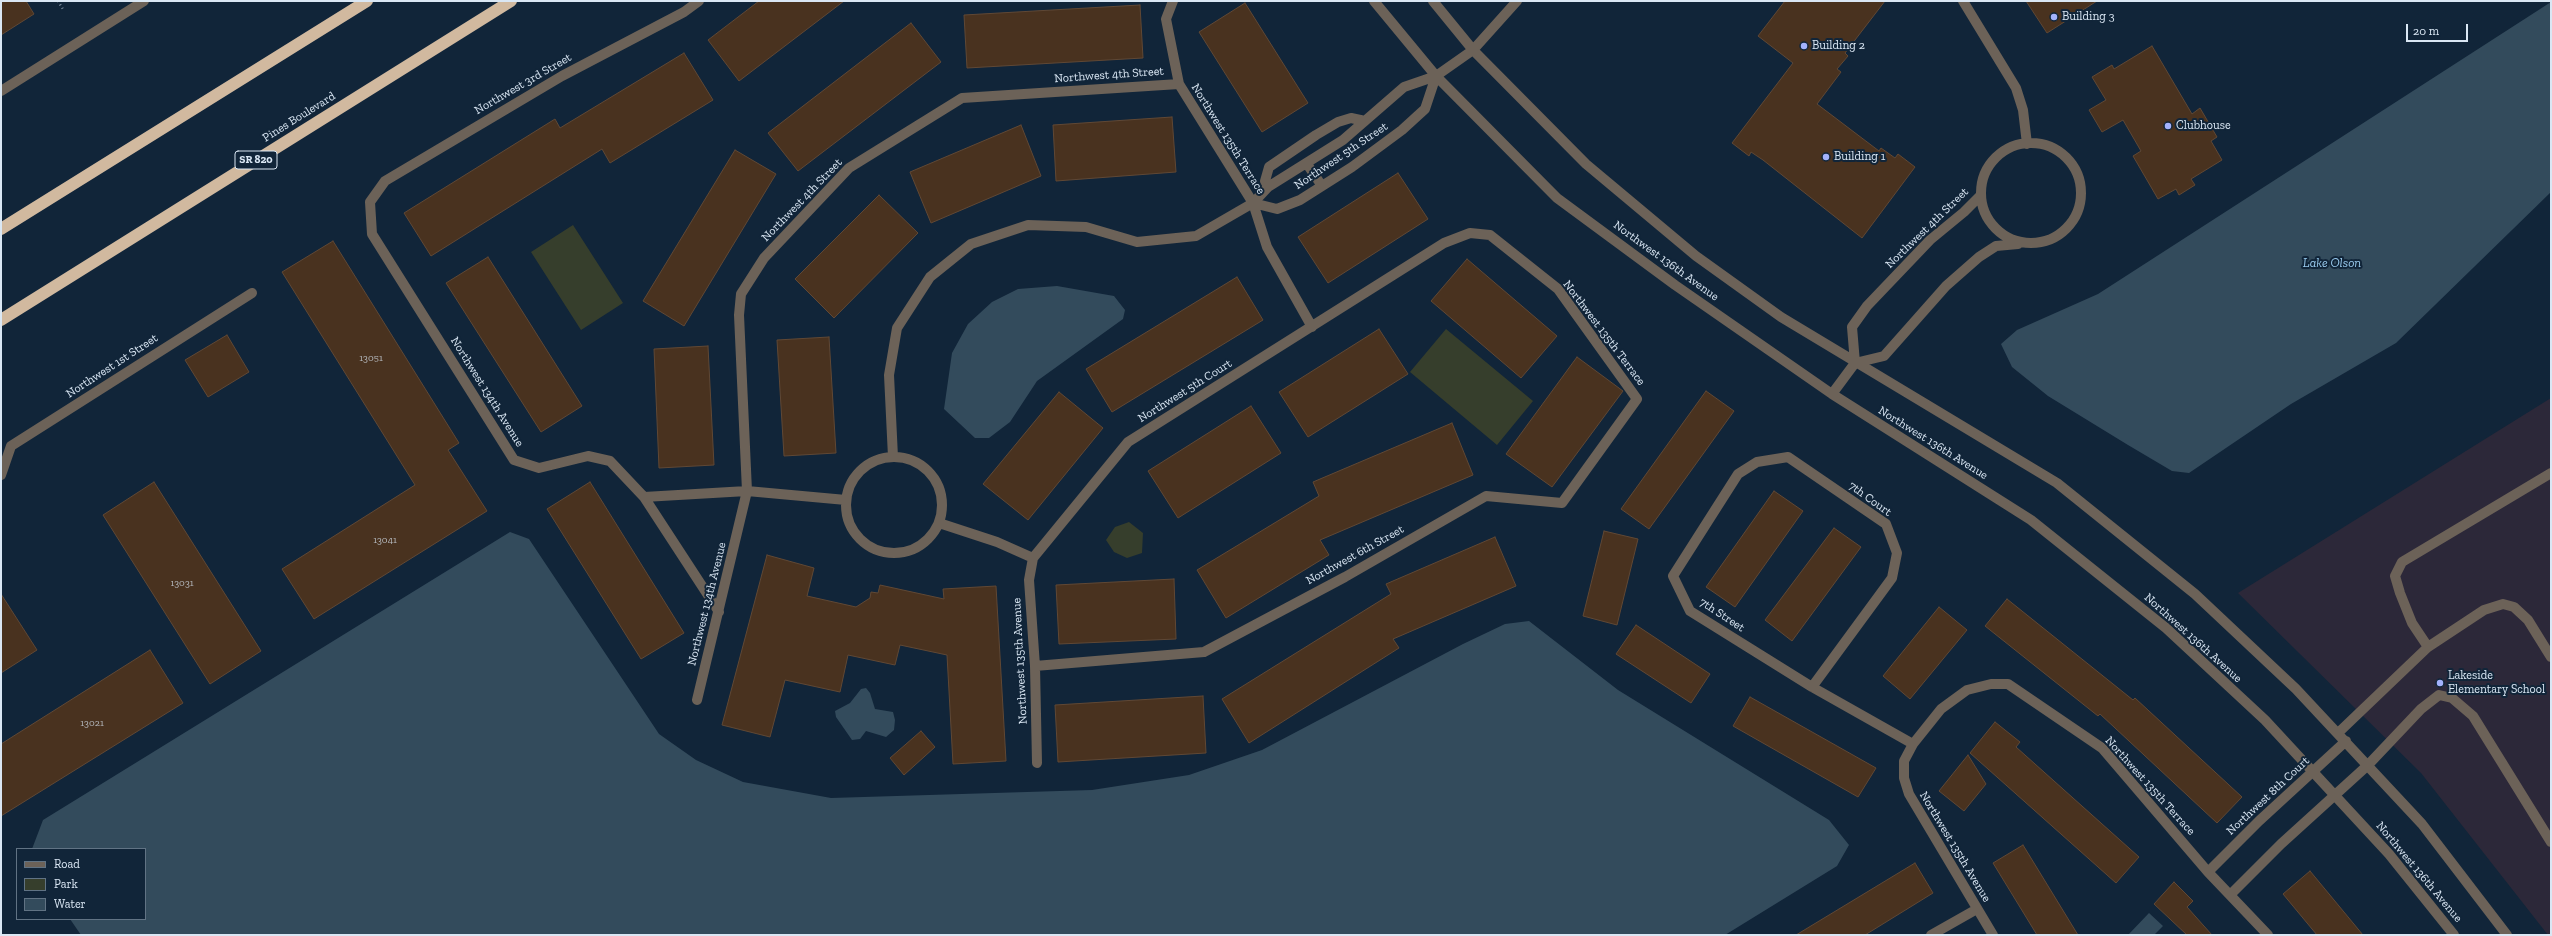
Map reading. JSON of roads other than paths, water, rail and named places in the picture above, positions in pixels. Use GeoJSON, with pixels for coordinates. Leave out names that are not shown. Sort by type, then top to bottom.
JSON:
{"type":"FeatureCollection","features":[{"type":"Feature","properties":{"kind":"highway"},"geometry":{"type":"LineString","coordinates":[[1,229],[367,1]]}},
{"type":"Feature","properties":{"kind":"highway","name":"Pines Boulevard"},"geometry":{"type":"LineString","coordinates":[[1,320],[511,1]]}},
{"type":"Feature","properties":{"kind":"street"},"geometry":{"type":"LineString","coordinates":[[1,92],[144,1]]}},
{"type":"Feature","properties":{"kind":"street","name":"Northwest 3rd Street"},"geometry":{"type":"LineString","coordinates":[[370,202],[385,181],[562,76],[684,12],[699,1]]}},
{"type":"Feature","properties":{"kind":"street","name":"Northwest 135th Terrace"},"geometry":{"type":"LineString","coordinates":[[1173,1],[1166,19],[1179,84],[1254,203],[1267,247],[1312,328]]}},
{"type":"Feature","properties":{"kind":"street","name":"Northwest 136th Avenue"},"geometry":{"type":"LineString","coordinates":[[1374,1],[1436,76],[1556,198],[1674,285],[1832,394],[2031,520],[2166,628],[2265,720],[2313,771],[2389,854],[2454,935]]}},
{"type":"Feature","properties":{"kind":"street","name":"Northwest 136th Avenue"},"geometry":{"type":"LineString","coordinates":[[1433,1],[1473,50],[1586,164],[1696,256],[1781,317],[2057,483],[2195,594],[2296,689],[2422,824],[2507,935]]}},
{"type":"Feature","properties":{"kind":"street","name":"Northwest 5th Street"},"geometry":{"type":"LineString","coordinates":[[893,457],[889,375],[897,328],[930,277],[971,244],[1028,225],[1086,227],[1137,242],[1196,236],[1254,203],[1268,187],[1344,140],[1404,86],[1436,76],[1473,50],[1517,1]]}},
{"type":"Feature","properties":{"kind":"street"},"geometry":{"type":"LineString","coordinates":[[1963,1],[2016,88],[2023,110],[2027,144]]}},
{"type":"Feature","properties":{"kind":"street","name":"Northwest 5th Street"},"geometry":{"type":"LineString","coordinates":[[1254,203],[1277,210],[1300,200],[1375,151],[1425,109],[1436,76]]}},
{"type":"Feature","properties":{"kind":"street","name":"Northwest 4th Street"},"geometry":{"type":"LineString","coordinates":[[747,491],[739,315],[741,294],[764,258],[849,168],[962,98],[1179,84]]}},
{"type":"Feature","properties":{"kind":"street"},"geometry":{"type":"LineString","coordinates":[[1268,187],[1265,181],[1270,167],[1316,135],[1338,122],[1351,118],[1365,121]]}},
{"type":"Feature","properties":{"kind":"street","name":"Northwest 4th Street"},"geometry":{"type":"LineString","coordinates":[[1981,195],[1964,212],[1930,240],[1867,306],[1852,327],[1855,362],[1884,356],[1946,286],[1979,258],[1996,246],[2028,244],[2045,242],[2060,234],[2074,218],[2079,208],[2081,192],[2078,175],[2066,158],[2058,150],[2044,145],[2027,144],[2009,148],[1995,158],[1985,172],[1981,195],[1981,204],[1987,220],[1998,232],[2012,240],[2028,244]]}},
{"type":"Feature","properties":{"kind":"street"},"geometry":{"type":"LineString","coordinates":[[1307,164],[1322,186]]}},
{"type":"Feature","properties":{"kind":"street","name":"Northwest 134th Avenue"},"geometry":{"type":"LineString","coordinates":[[370,202],[372,234],[514,460],[539,468],[588,456],[610,461],[644,497],[719,612]]}},
{"type":"Feature","properties":{"kind":"street","name":"Northwest 135th Terrace"},"geometry":{"type":"LineString","coordinates":[[1470,233],[1490,235],[1558,289],[1637,399]]}},
{"type":"Feature","properties":{"kind":"street","name":"Northwest 5th Court"},"geometry":{"type":"LineString","coordinates":[[1033,558],[1128,442],[1312,328],[1444,243],[1470,233]]}},
{"type":"Feature","properties":{"kind":"street","name":"Northwest 1st Street"},"geometry":{"type":"LineString","coordinates":[[1,475],[11,446],[252,293]]}},
{"type":"Feature","properties":{"kind":"street"},"geometry":{"type":"LineString","coordinates":[[1832,394],[1855,362]]}},
{"type":"Feature","properties":{"kind":"street","name":"Northwest 6th Street"},"geometry":{"type":"LineString","coordinates":[[1035,666],[1204,652],[1345,577],[1486,496],[1562,503],[1637,399]]}},
{"type":"Feature","properties":{"kind":"street"},"geometry":{"type":"LineString","coordinates":[[893,457],[909,459],[923,466],[934,478],[942,500],[939,523],[926,541],[906,552],[890,554],[875,550],[862,542],[853,530],[847,515],[846,500],[850,487],[857,475],[867,466],[880,460],[893,457]]}},
{"type":"Feature","properties":{"kind":"street","name":"7th Court"},"geometry":{"type":"LineString","coordinates":[[1757,462],[1788,457],[1886,524],[1897,552],[1892,578],[1812,686]]}},
{"type":"Feature","properties":{"kind":"street","name":"7th Street"},"geometry":{"type":"LineString","coordinates":[[1757,462],[1738,474],[1673,576],[1690,611],[1812,686]]}},
{"type":"Feature","properties":{"kind":"street"},"geometry":{"type":"LineString","coordinates":[[2428,647],[2412,624],[2400,593],[2395,576],[2402,562],[2551,473]]}},
{"type":"Feature","properties":{"kind":"street"},"geometry":{"type":"LineString","coordinates":[[644,497],[747,491],[846,500]]}},
{"type":"Feature","properties":{"kind":"street","name":"Northwest 134th Avenue"},"geometry":{"type":"LineString","coordinates":[[697,700],[747,491]]}},
{"type":"Feature","properties":{"kind":"street"},"geometry":{"type":"LineString","coordinates":[[939,523],[997,542],[1033,558]]}},
{"type":"Feature","properties":{"kind":"street","name":"Northwest 135th Avenue"},"geometry":{"type":"LineString","coordinates":[[1033,558],[1029,580],[1035,666],[1037,763]]}},
{"type":"Feature","properties":{"kind":"street"},"geometry":{"type":"LineString","coordinates":[[2338,733],[2428,647],[2484,610],[2503,604],[2514,607],[2528,620],[2551,657]]}},
{"type":"Feature","properties":{"kind":"street","name":"Northwest 135th Terrace"},"geometry":{"type":"LineString","coordinates":[[1913,744],[1941,709],[1953,698],[1967,690],[1991,684],[2008,684],[2102,748],[2208,872],[2231,894],[2268,935]]}},
{"type":"Feature","properties":{"kind":"street"},"geometry":{"type":"LineString","coordinates":[[1812,686],[1913,744]]}},
{"type":"Feature","properties":{"kind":"street"},"geometry":{"type":"LineString","coordinates":[[2231,894],[2368,765],[2420,709],[2439,695],[2452,698],[2473,716],[2551,842]]}},
{"type":"Feature","properties":{"kind":"street","name":"Northwest 8th Court"},"geometry":{"type":"LineString","coordinates":[[2208,872],[2346,741]]}},
{"type":"Feature","properties":{"kind":"street","name":"Northwest 135th Avenue"},"geometry":{"type":"LineString","coordinates":[[1913,744],[1904,761],[1904,778],[1909,794],[1993,935]]}},
{"type":"Feature","properties":{"kind":"street"},"geometry":{"type":"LineString","coordinates":[[1931,935],[1977,909]]}},
{"type":"Feature","properties":{"kind":"water","name":"Lake Olson"},"geometry":{"type":"Polygon","coordinates":[[[2551,2],[2551,192],[2396,343],[2291,404],[2189,473],[2172,471],[2128,445],[2048,396],[2012,367],[2001,344],[2017,330],[2098,294],[2551,2]]]}},
{"type":"Feature","properties":{"kind":"water"},"geometry":{"type":"Polygon","coordinates":[[[1057,286],[1114,296],[1125,310],[1123,319],[1037,381],[1010,422],[989,438],[975,438],[944,409],[952,353],[968,324],[992,302],[1018,289],[1057,286]]]}},
{"type":"Feature","properties":{"kind":"water"},"geometry":{"type":"Polygon","coordinates":[[[510,532],[529,539],[659,734],[696,760],[743,782],[831,798],[1092,790],[1189,775],[1262,750],[1463,644],[1505,624],[1529,621],[1618,690],[1829,820],[1849,845],[1837,866],[1725,935],[81,935],[71,920],[146,920],[146,848],[32,848],[43,820],[510,532]]]}},
{"type":"Feature","properties":{"kind":"water"},"geometry":{"type":"Polygon","coordinates":[[[866,688],[870,693],[875,709],[893,712],[895,720],[894,730],[886,737],[866,731],[860,739],[852,740],[836,717],[835,711],[850,703],[861,689],[866,688]]]}},
{"type":"Feature","properties":{"kind":"water"},"geometry":{"type":"Polygon","coordinates":[[[2149,913],[2163,926],[2154,935],[2128,935],[2149,913]]]}},
{"type":"Feature","properties":{"kind":"place","name":"Building 3"},"geometry":{"type":"Point","coordinates":[2054,17]}},
{"type":"Feature","properties":{"kind":"place","name":"Building 2"},"geometry":{"type":"Point","coordinates":[1804,46]}},
{"type":"Feature","properties":{"kind":"place","name":"Clubhouse"},"geometry":{"type":"Point","coordinates":[2168,126]}},
{"type":"Feature","properties":{"kind":"place","name":"Building 1"},"geometry":{"type":"Point","coordinates":[1826,157]}},
{"type":"Feature","properties":{"kind":"place","name":"Lakeside Elementary School"},"geometry":{"type":"Point","coordinates":[2440,683]}}]}
